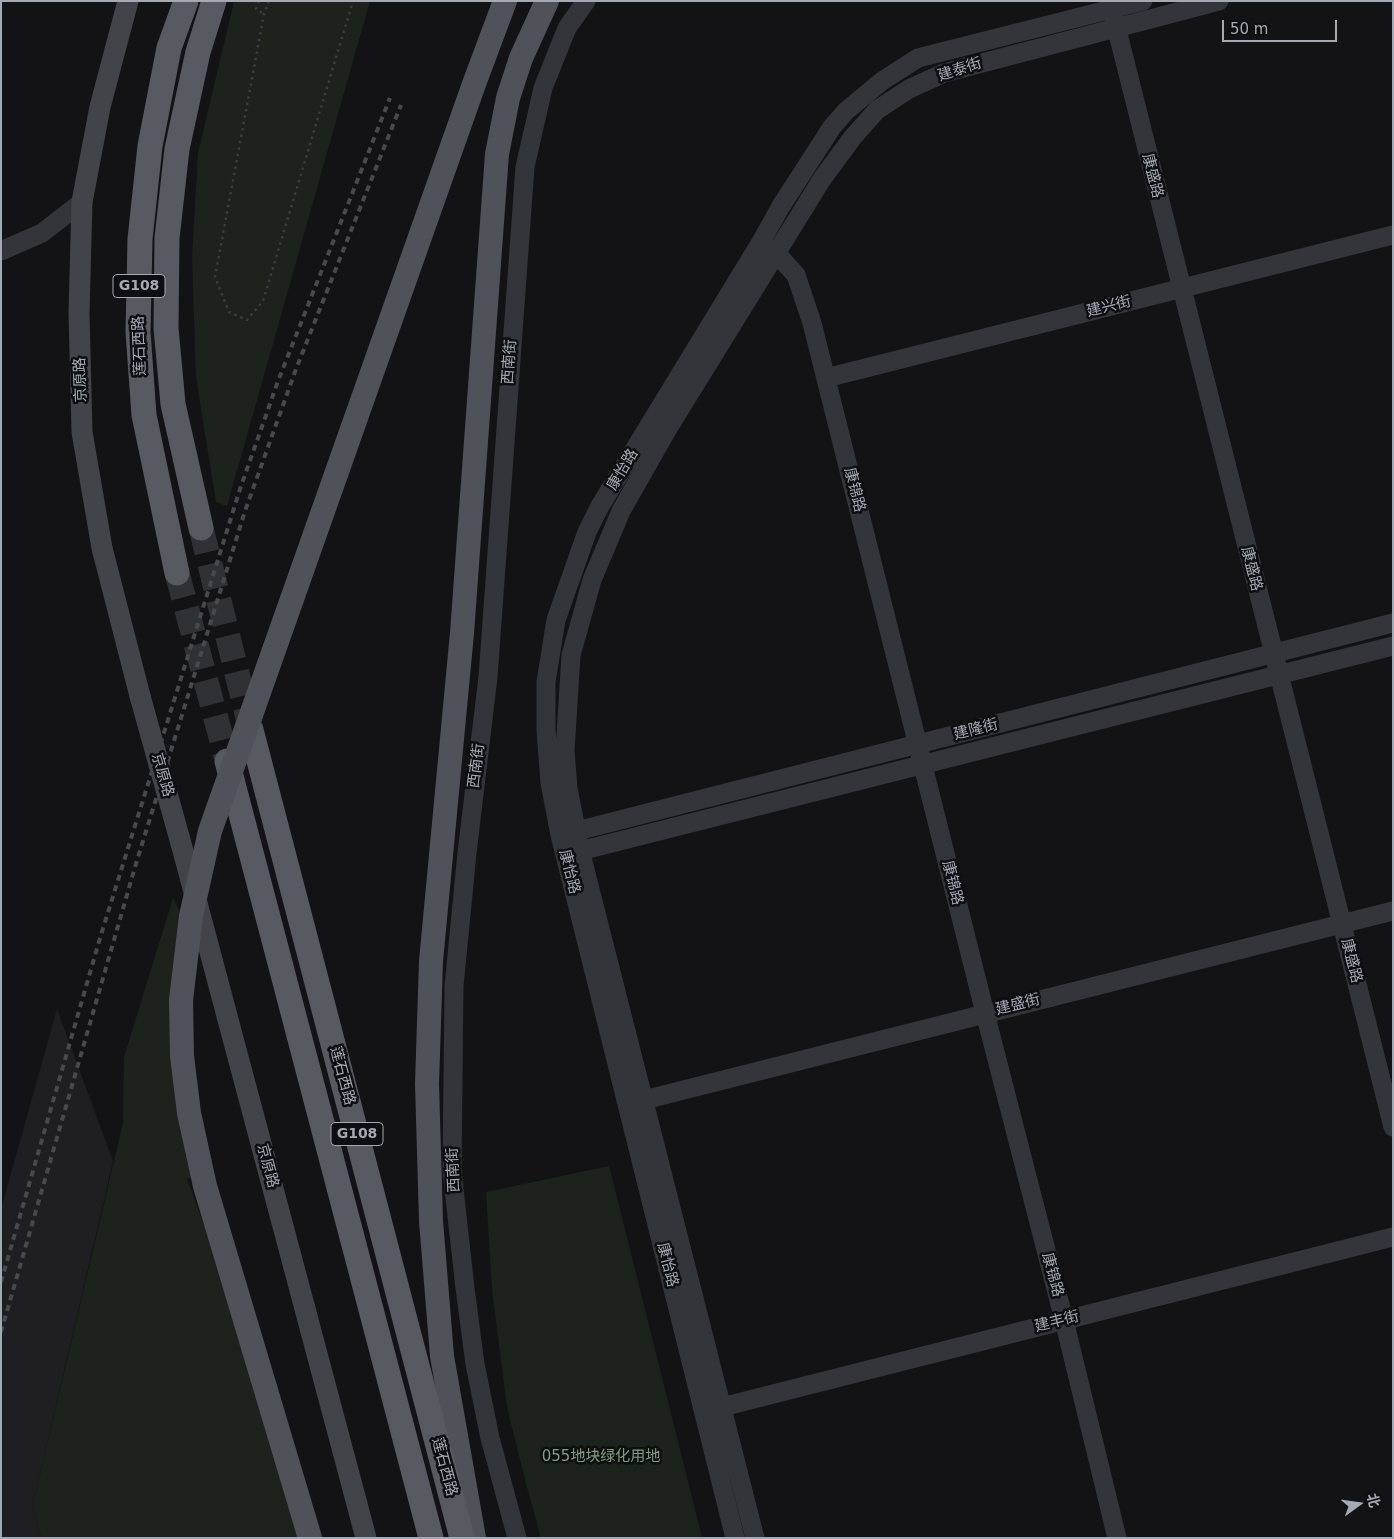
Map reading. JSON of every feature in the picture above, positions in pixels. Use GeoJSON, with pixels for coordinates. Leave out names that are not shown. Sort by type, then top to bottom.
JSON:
{"type":"FeatureCollection","features":[{"type":"Feature","properties":{"kind":"highway","name":"莲石西路"},"geometry":{"type":"LineString","coordinates":[[177,573],[144,415],[138,323],[140,239],[150,146],[169,48],[186,1]]}},
{"type":"Feature","properties":{"kind":"highway","name":"莲石西路"},"geometry":{"type":"LineString","coordinates":[[201,528],[173,404],[166,328],[167,238],[177,148],[198,52],[214,1]]}},
{"type":"Feature","properties":{"kind":"highway","name":"莲石西路"},"geometry":{"type":"LineString","coordinates":[[251,730],[462,1538]]}},
{"type":"Feature","properties":{"kind":"highway","name":"莲石西路"},"geometry":{"type":"LineString","coordinates":[[226,756],[431,1538]]}},
{"type":"Feature","properties":{"kind":"main road","name":"京原路"},"geometry":{"type":"LineString","coordinates":[[128,1],[100,106],[82,202],[79,313],[82,432],[102,548],[140,696],[366,1538]]}},
{"type":"Feature","properties":{"kind":"main road"},"geometry":{"type":"LineString","coordinates":[[310,1538],[204,1186],[189,1113],[182,1056],[181,1000],[191,916],[210,831],[470,93],[505,1]]}},
{"type":"Feature","properties":{"kind":"main road"},"geometry":{"type":"LineString","coordinates":[[474,1538],[442,1356],[430,1221],[427,1084],[430,961],[462,633],[497,154],[513,82],[521,58],[547,1]]}},
{"type":"Feature","properties":{"kind":"street","name":"西南街"},"geometry":{"type":"LineString","coordinates":[[517,1538],[488,1429],[475,1364],[465,1288],[452,1171],[454,986],[466,853],[488,677],[524,167],[543,88],[567,28],[586,1]]}},
{"type":"Feature","properties":{"kind":"street","name":"建泰街"},"geometry":{"type":"LineString","coordinates":[[761,242],[781,206],[832,127],[846,111],[882,80],[918,58],[1142,1]]}},
{"type":"Feature","properties":{"kind":"street","name":"建泰街"},"geometry":{"type":"LineString","coordinates":[[776,253],[822,178],[852,137],[877,110],[901,94],[944,73],[1219,1]]}},
{"type":"Feature","properties":{"kind":"street","name":"康盛路"},"geometry":{"type":"LineString","coordinates":[[1112,9],[1180,289],[1393,1127]]}},
{"type":"Feature","properties":{"kind":"street"},"geometry":{"type":"LineString","coordinates":[[1,251],[42,233],[82,202]]}},
{"type":"Feature","properties":{"kind":"street","name":"建兴街"},"geometry":{"type":"LineString","coordinates":[[826,378],[1393,235]]}},
{"type":"Feature","properties":{"kind":"street","name":"康锦路"},"geometry":{"type":"LineString","coordinates":[[761,242],[776,253],[796,275],[812,323],[1064,1320],[1117,1538]]}},
{"type":"Feature","properties":{"kind":"street","name":"康怡路"},"geometry":{"type":"LineString","coordinates":[[735,1538],[568,833],[550,783],[546,730],[546,682],[556,620],[576,560],[600,506],[761,242]]}},
{"type":"Feature","properties":{"kind":"street","name":"康怡路"},"geometry":{"type":"LineString","coordinates":[[568,833],[565,751],[571,655],[592,580],[625,503],[667,430],[776,253]]}},
{"type":"Feature","properties":{"kind":"street","name":"建隆街"},"geometry":{"type":"LineString","coordinates":[[568,833],[1393,623]]}},
{"type":"Feature","properties":{"kind":"street","name":"建隆街"},"geometry":{"type":"LineString","coordinates":[[572,852],[1393,646]]}},
{"type":"Feature","properties":{"kind":"street","name":"康怡路"},"geometry":{"type":"LineString","coordinates":[[572,852],[644,1100],[755,1538]]}},
{"type":"Feature","properties":{"kind":"street","name":"建盛街"},"geometry":{"type":"LineString","coordinates":[[644,1100],[1393,911]]}},
{"type":"Feature","properties":{"kind":"street","name":"建丰街"},"geometry":{"type":"LineString","coordinates":[[722,1407],[1393,1237]]}},
{"type":"Feature","properties":{"kind":"path"},"geometry":{"type":"LineString","coordinates":[[259,1],[256,8],[264,14]]}},
{"type":"Feature","properties":{"kind":"path"},"geometry":{"type":"LineString","coordinates":[[269,1],[264,14],[215,277],[229,312],[247,320],[263,301],[353,1]]}},
{"type":"Feature","properties":{"kind":"shaded area"},"geometry":{"type":"Polygon","coordinates":[[[57,1009],[113,1161],[33,1504],[41,1538],[1,1538],[1,1209],[57,1009]]]}},
{"type":"Feature","properties":{"kind":"green space"},"geometry":{"type":"Polygon","coordinates":[[[234,1],[370,1],[227,506],[216,502],[196,377],[192,258],[198,153],[234,1]]]}},
{"type":"Feature","properties":{"kind":"green space"},"geometry":{"type":"Polygon","coordinates":[[[173,898],[197,947],[190,1056],[213,1172],[187,1179],[298,1478],[314,1538],[41,1538],[33,1504],[123,1123],[124,1057],[173,898]]]}},
{"type":"Feature","properties":{"kind":"green space","name":"055地块绿化用地"},"geometry":{"type":"Polygon","coordinates":[[[609,1166],[702,1538],[541,1538],[507,1407],[492,1290],[486,1192],[609,1166]]]}},
{"type":"Feature","properties":{"kind":"tunnel"},"geometry":{"type":"LineString","coordinates":[[201,528],[251,730]]}},
{"type":"Feature","properties":{"kind":"tunnel"},"geometry":{"type":"LineString","coordinates":[[177,573],[226,756]]}},
{"type":"Feature","properties":{"kind":"railway"},"geometry":{"type":"LineString","coordinates":[[1,1282],[100,938],[240,489],[278,381],[390,98]]}},
{"type":"Feature","properties":{"kind":"railway"},"geometry":{"type":"LineString","coordinates":[[1,1332],[135,867],[245,511],[296,369],[401,105]]}}]}
